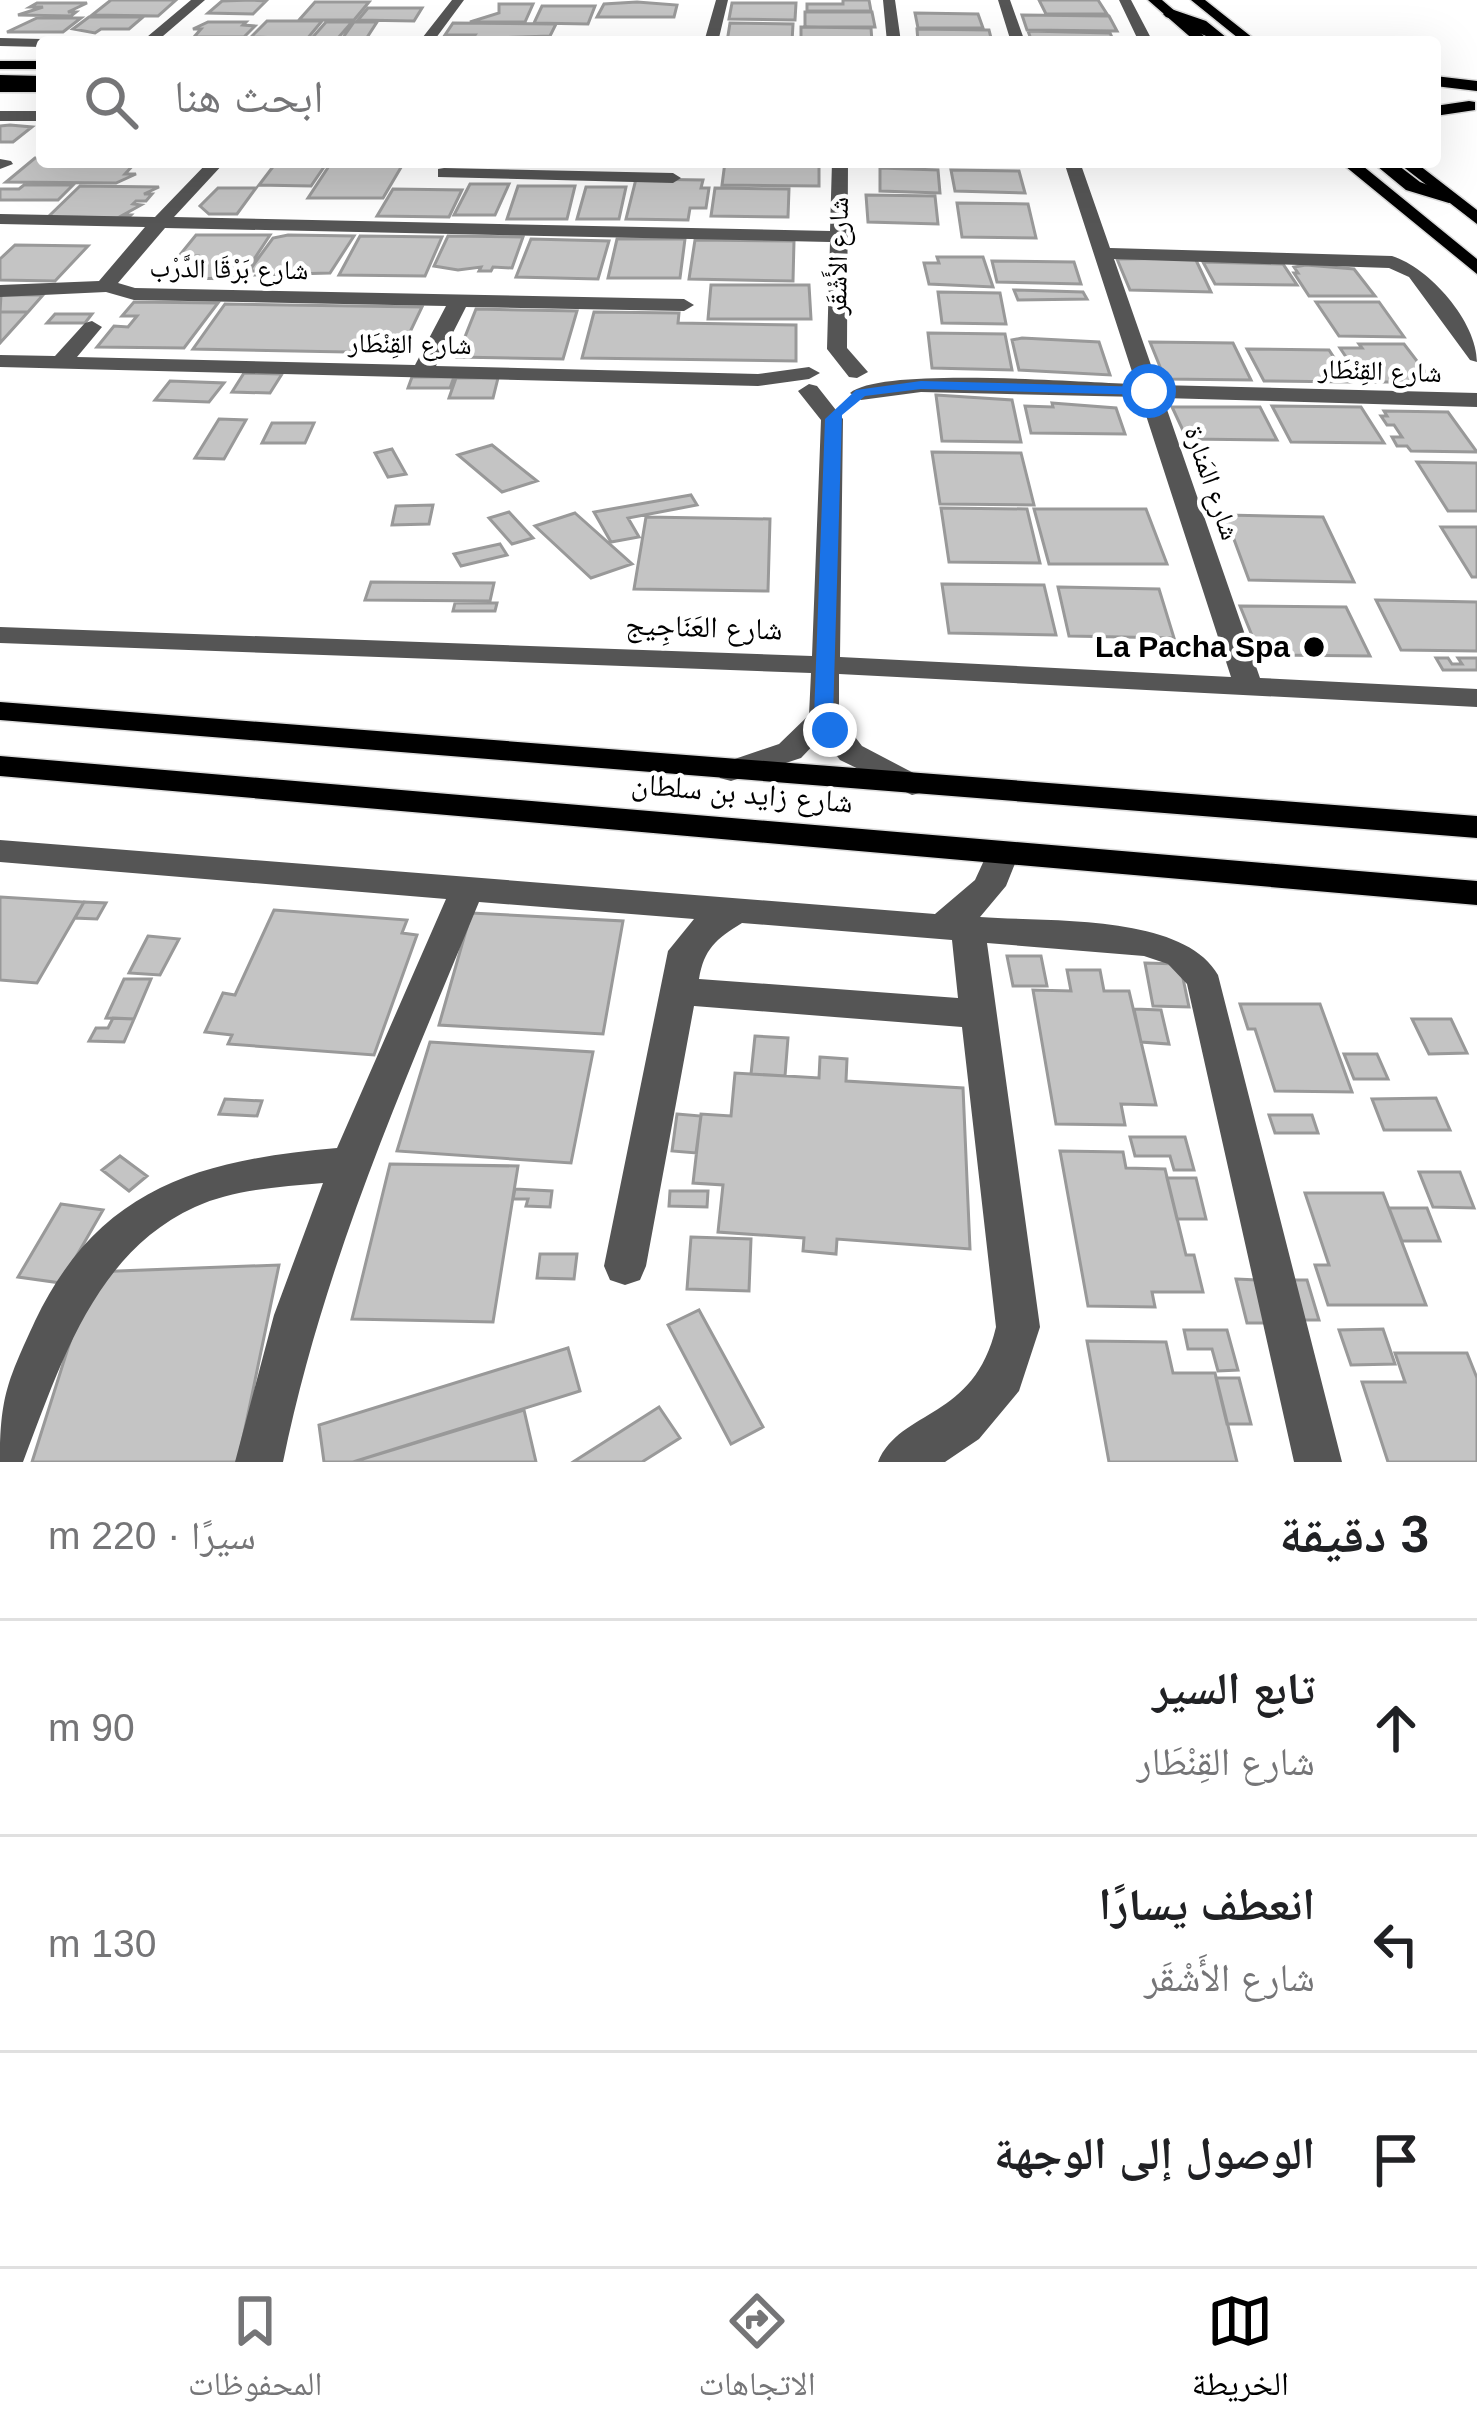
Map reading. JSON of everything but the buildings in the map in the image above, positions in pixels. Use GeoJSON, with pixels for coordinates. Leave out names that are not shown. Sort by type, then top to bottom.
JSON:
{"type":"FeatureCollection","features":[{"type":"Feature","properties":{"kind":"highway"},"geometry":{"type":"LineString","coordinates":[[1171,14],[1200,24],[1216,36]]}},
{"type":"Feature","properties":{"kind":"highway"},"geometry":{"type":"LineString","coordinates":[[0,76],[36,77]]}},
{"type":"Feature","properties":{"kind":"highway"},"geometry":{"type":"LineString","coordinates":[[1441,84],[1475,98]]}},
{"type":"Feature","properties":{"kind":"highway"},"geometry":{"type":"LineString","coordinates":[[1441,101],[1475,98]]}},
{"type":"Feature","properties":{"kind":"highway"},"geometry":{"type":"LineString","coordinates":[[1390,168],[1413,186],[1449,197]]}},
{"type":"Feature","properties":{"kind":"main road"},"geometry":{"type":"LineString","coordinates":[[1154,0],[1197,36]]}},
{"type":"Feature","properties":{"kind":"main road"},"geometry":{"type":"LineString","coordinates":[[1197,0],[1243,36]]}},
{"type":"Feature","properties":{"kind":"main road"},"geometry":{"type":"LineString","coordinates":[[1355,168],[1477,268]]}},
{"type":"Feature","properties":{"kind":"main road"},"geometry":{"type":"LineString","coordinates":[[1412,168],[1477,219]]}},
{"type":"Feature","properties":{"kind":"main road","name":"شارع زايد بن سلطان"},"geometry":{"type":"LineString","coordinates":[[0,711],[1477,827]]}},
{"type":"Feature","properties":{"kind":"main road","name":"شارع زايد بن سلطان"},"geometry":{"type":"LineString","coordinates":[[0,766],[1477,893]]}},
{"type":"Feature","properties":{"kind":"street"},"geometry":{"type":"LineString","coordinates":[[155,36],[199,0]]}},
{"type":"Feature","properties":{"kind":"street"},"geometry":{"type":"LineString","coordinates":[[431,36],[458,0]]}},
{"type":"Feature","properties":{"kind":"street"},"geometry":{"type":"LineString","coordinates":[[713,36],[722,0]]}},
{"type":"Feature","properties":{"kind":"street"},"geometry":{"type":"LineString","coordinates":[[890,0],[893,36]]}},
{"type":"Feature","properties":{"kind":"street"},"geometry":{"type":"LineString","coordinates":[[1004,0],[1016,36]]}},
{"type":"Feature","properties":{"kind":"street"},"geometry":{"type":"LineString","coordinates":[[1125,0],[1143,36]]}},
{"type":"Feature","properties":{"kind":"street"},"geometry":{"type":"LineString","coordinates":[[0,42],[36,43]]}},
{"type":"Feature","properties":{"kind":"street"},"geometry":{"type":"LineString","coordinates":[[0,116],[36,116]]}},
{"type":"Feature","properties":{"kind":"street"},"geometry":{"type":"LineString","coordinates":[[107,286],[110,274],[211,168]]}},
{"type":"Feature","properties":{"kind":"street"},"geometry":{"type":"LineString","coordinates":[[444,173],[525,168],[673,178]]}},
{"type":"Feature","properties":{"kind":"street","name":"شارع الأَشْقَر"},"geometry":{"type":"LineString","coordinates":[[840,168],[837,349],[860,383]]}},
{"type":"Feature","properties":{"kind":"street","name":"شارع المَنارة"},"geometry":{"type":"LineString","coordinates":[[1074,168],[1249,687]]}},
{"type":"Feature","properties":{"kind":"street"},"geometry":{"type":"LineString","coordinates":[[0,219],[839,237]]}},
{"type":"Feature","properties":{"kind":"street"},"geometry":{"type":"LineString","coordinates":[[1102,254],[1392,262],[1416,273],[1477,356]]}},
{"type":"Feature","properties":{"kind":"street","name":"شارع بَرْقَا الدَّرْب"},"geometry":{"type":"LineString","coordinates":[[0,291],[107,286],[134,294],[683,305]]}},
{"type":"Feature","properties":{"kind":"street"},"geometry":{"type":"LineString","coordinates":[[422,371],[459,301]]}},
{"type":"Feature","properties":{"kind":"street"},"geometry":{"type":"LineString","coordinates":[[61,362],[92,327]]}},
{"type":"Feature","properties":{"kind":"street","name":"شارع الأَشْقَر"},"geometry":{"type":"LineString","coordinates":[[809,381],[837,349]]}},
{"type":"Feature","properties":{"kind":"street","name":"شارع القِنْطَار"},"geometry":{"type":"LineString","coordinates":[[0,361],[809,381],[833,368],[860,383],[1477,400]]}},
{"type":"Feature","properties":{"kind":"street"},"geometry":{"type":"LineString","coordinates":[[809,381],[832,419],[824,717],[850,753],[912,784]]}},
{"type":"Feature","properties":{"kind":"street"},"geometry":{"type":"LineString","coordinates":[[832,419],[860,383]]}},
{"type":"Feature","properties":{"kind":"street","name":"شارع العَنَاجِيج"},"geometry":{"type":"LineString","coordinates":[[0,635],[825,665],[1477,698]]}},
{"type":"Feature","properties":{"kind":"street"},"geometry":{"type":"LineString","coordinates":[[731,771],[790,752],[824,717]]}},
{"type":"Feature","properties":{"kind":"street"},"geometry":{"type":"LineString","coordinates":[[0,851],[1144,943],[1177,952],[1200,972],[1318,1462]]}},
{"type":"Feature","properties":{"kind":"street"},"geometry":{"type":"LineString","coordinates":[[952,930],[1000,869],[1004,851]]}},
{"type":"Feature","properties":{"kind":"street"},"geometry":{"type":"LineString","coordinates":[[260,1462],[285,1346],[467,890]]}},
{"type":"Feature","properties":{"kind":"street"},"geometry":{"type":"LineString","coordinates":[[662,907],[686,951]]}},
{"type":"Feature","properties":{"kind":"street"},"geometry":{"type":"LineString","coordinates":[[625,1266],[686,951],[705,928],[733,912]]}},
{"type":"Feature","properties":{"kind":"street"},"geometry":{"type":"LineString","coordinates":[[902,1462],[976,1415],[1000,1385],[1014,1351],[1016,1304],[979,1013],[952,930]]}},
{"type":"Feature","properties":{"kind":"street"},"geometry":{"type":"LineString","coordinates":[[679,991],[979,1013]]}},
{"type":"Feature","properties":{"kind":"street"},"geometry":{"type":"LineString","coordinates":[[0,1461],[60,1309],[88,1267],[125,1230],[179,1196],[207,1185],[355,1162]]}},
{"type":"Feature","properties":{"kind":"place","name":"La Pacha Spa"},"geometry":{"type":"Point","coordinates":[1314,647]}},
{"type":"Feature","properties":{"kind":"route"},"geometry":{"type":"LineString","coordinates":[[830,730],[824,717],[832,419],[837,412],[861,393],[921,385],[1149,391]]}}]}
